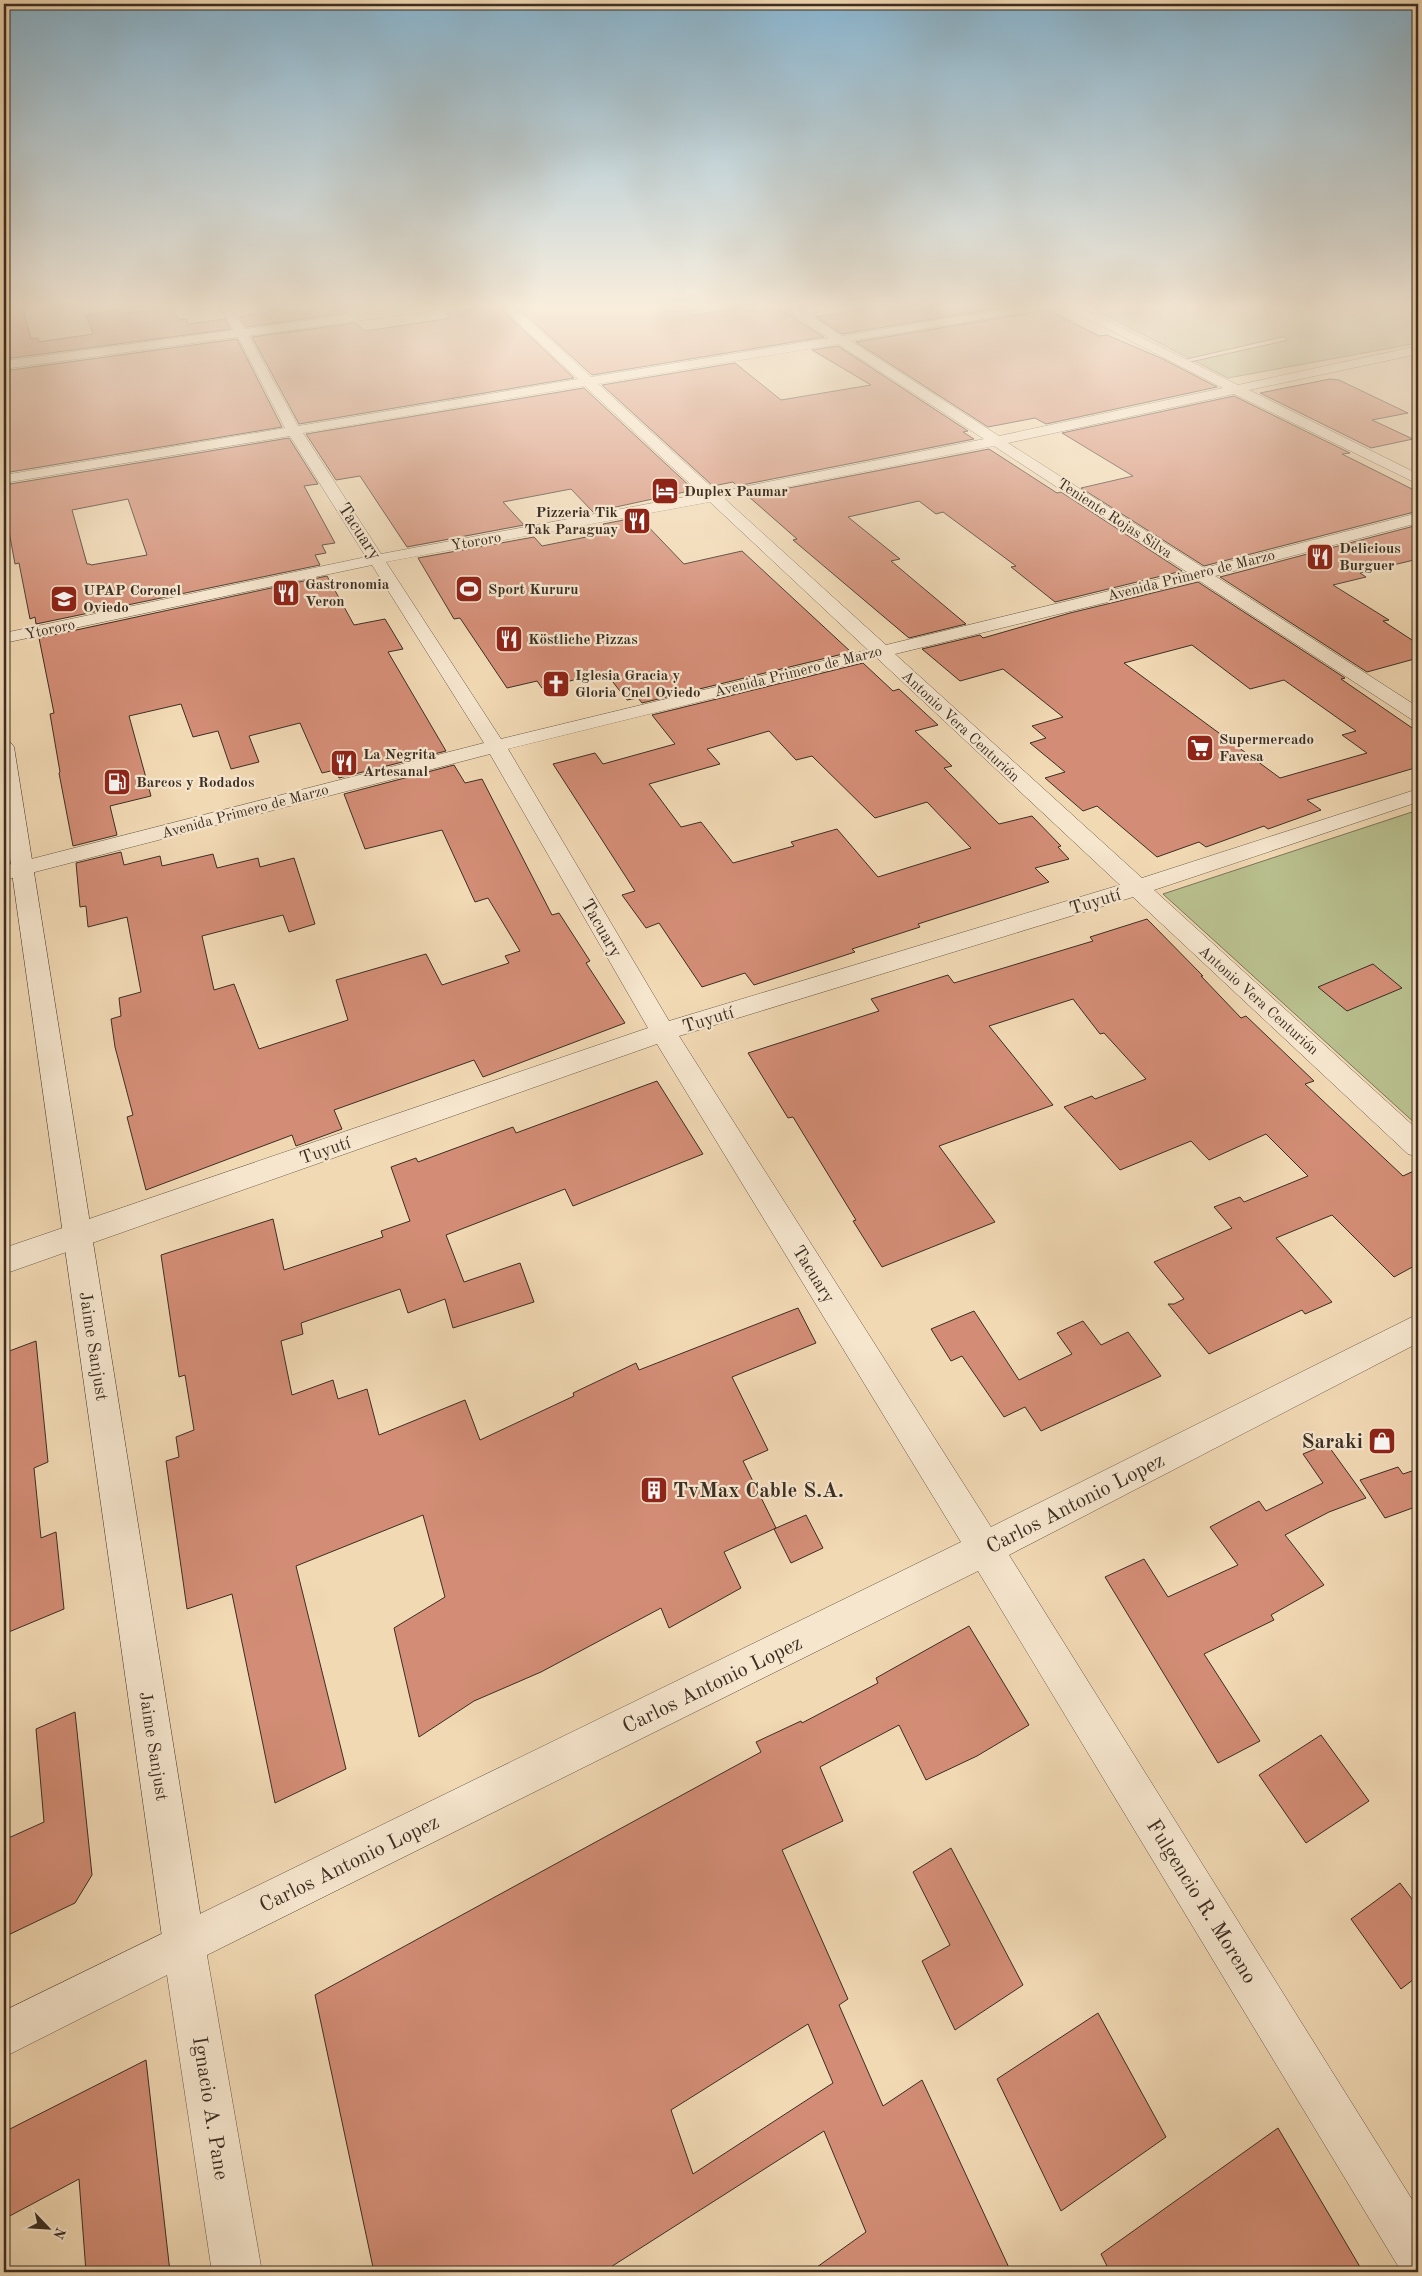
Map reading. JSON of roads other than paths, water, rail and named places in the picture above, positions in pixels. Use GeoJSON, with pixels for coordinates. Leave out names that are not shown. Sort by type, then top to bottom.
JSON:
{"type":"FeatureCollection","features":[{"type":"Feature","properties":{"kind":"street","name":"Tacuary"},"geometry":{"type":"LineString","coordinates":[[284,411],[294,431],[378,559],[496,746],[663,1032],[986,1549]]}},
{"type":"Feature","properties":{"kind":"street"},"geometry":{"type":"LineString","coordinates":[[4,479],[410,411]]}},
{"type":"Feature","properties":{"kind":"street","name":"Antonio Vera Centurión"},"geometry":{"type":"LineString","coordinates":[[619,411],[1418,1146]]}},
{"type":"Feature","properties":{"kind":"street","name":"Teniente Rojas Silva"},"geometry":{"type":"LineString","coordinates":[[950,411],[1418,715]]}},
{"type":"Feature","properties":{"kind":"street","name":"Ytororo"},"geometry":{"type":"LineString","coordinates":[[4,638],[378,559],[712,497],[996,441],[1131,411]]}},
{"type":"Feature","properties":{"kind":"street"},"geometry":{"type":"LineString","coordinates":[[1277,411],[1418,480]]}},
{"type":"Feature","properties":{"kind":"street","name":"Avenida Primero de Marzo"},"geometry":{"type":"LineString","coordinates":[[13,871],[496,746],[879,651],[1201,574],[1418,518]]}},
{"type":"Feature","properties":{"kind":"street","name":"Jaime Sanjust"},"geometry":{"type":"LineString","coordinates":[[4,747],[13,871],[77,1236],[184,1944]]}},
{"type":"Feature","properties":{"kind":"street","name":"Tuyutí"},"geometry":{"type":"LineString","coordinates":[[4,1261],[663,1032],[1136,888],[1418,795]]}},
{"type":"Feature","properties":{"kind":"street","name":"Carlos Antonio Lopez"},"geometry":{"type":"LineString","coordinates":[[4,2035],[184,1944],[986,1549],[1418,1328]]}},
{"type":"Feature","properties":{"kind":"street","name":"Fulgencio R. Moreno"},"geometry":{"type":"LineString","coordinates":[[986,1549],[1418,2254]]}},
{"type":"Feature","properties":{"kind":"street","name":"Ignacio A. Pane"},"geometry":{"type":"LineString","coordinates":[[184,1944],[237,2272]]}},
{"type":"Feature","properties":{"kind":"place","name":"Duplex Paumar"},"geometry":{"type":"Point","coordinates":[665,491]}},
{"type":"Feature","properties":{"kind":"place","name":"Pizzeria Tik Tak Paraguay"},"geometry":{"type":"Point","coordinates":[637,521]}},
{"type":"Feature","properties":{"kind":"place","name":"Delicious Burguer"},"geometry":{"type":"Point","coordinates":[1320,557]}},
{"type":"Feature","properties":{"kind":"place","name":"Sport Kururu"},"geometry":{"type":"Point","coordinates":[469,589]}},
{"type":"Feature","properties":{"kind":"place","name":"Gastronomia Veron"},"geometry":{"type":"Point","coordinates":[286,593]}},
{"type":"Feature","properties":{"kind":"place","name":"UPAP Coronel Oviedo"},"geometry":{"type":"Point","coordinates":[64,599]}},
{"type":"Feature","properties":{"kind":"place","name":"Köstliche Pizzas"},"geometry":{"type":"Point","coordinates":[509,639]}},
{"type":"Feature","properties":{"kind":"place","name":"Iglesia Gracia y Gloria Cnel Oviedo"},"geometry":{"type":"Point","coordinates":[556,684]}},
{"type":"Feature","properties":{"kind":"place","name":"Supermercado Favesa"},"geometry":{"type":"Point","coordinates":[1200,748]}},
{"type":"Feature","properties":{"kind":"place","name":"La Negrita Artesanal"},"geometry":{"type":"Point","coordinates":[344,763]}},
{"type":"Feature","properties":{"kind":"place","name":"Barcos y Rodados"},"geometry":{"type":"Point","coordinates":[117,782]}},
{"type":"Feature","properties":{"kind":"place","name":"Saraki"},"geometry":{"type":"Point","coordinates":[1382,1441]}},
{"type":"Feature","properties":{"kind":"place","name":"TvMax Cable S.A."},"geometry":{"type":"Point","coordinates":[654,1490]}}]}
